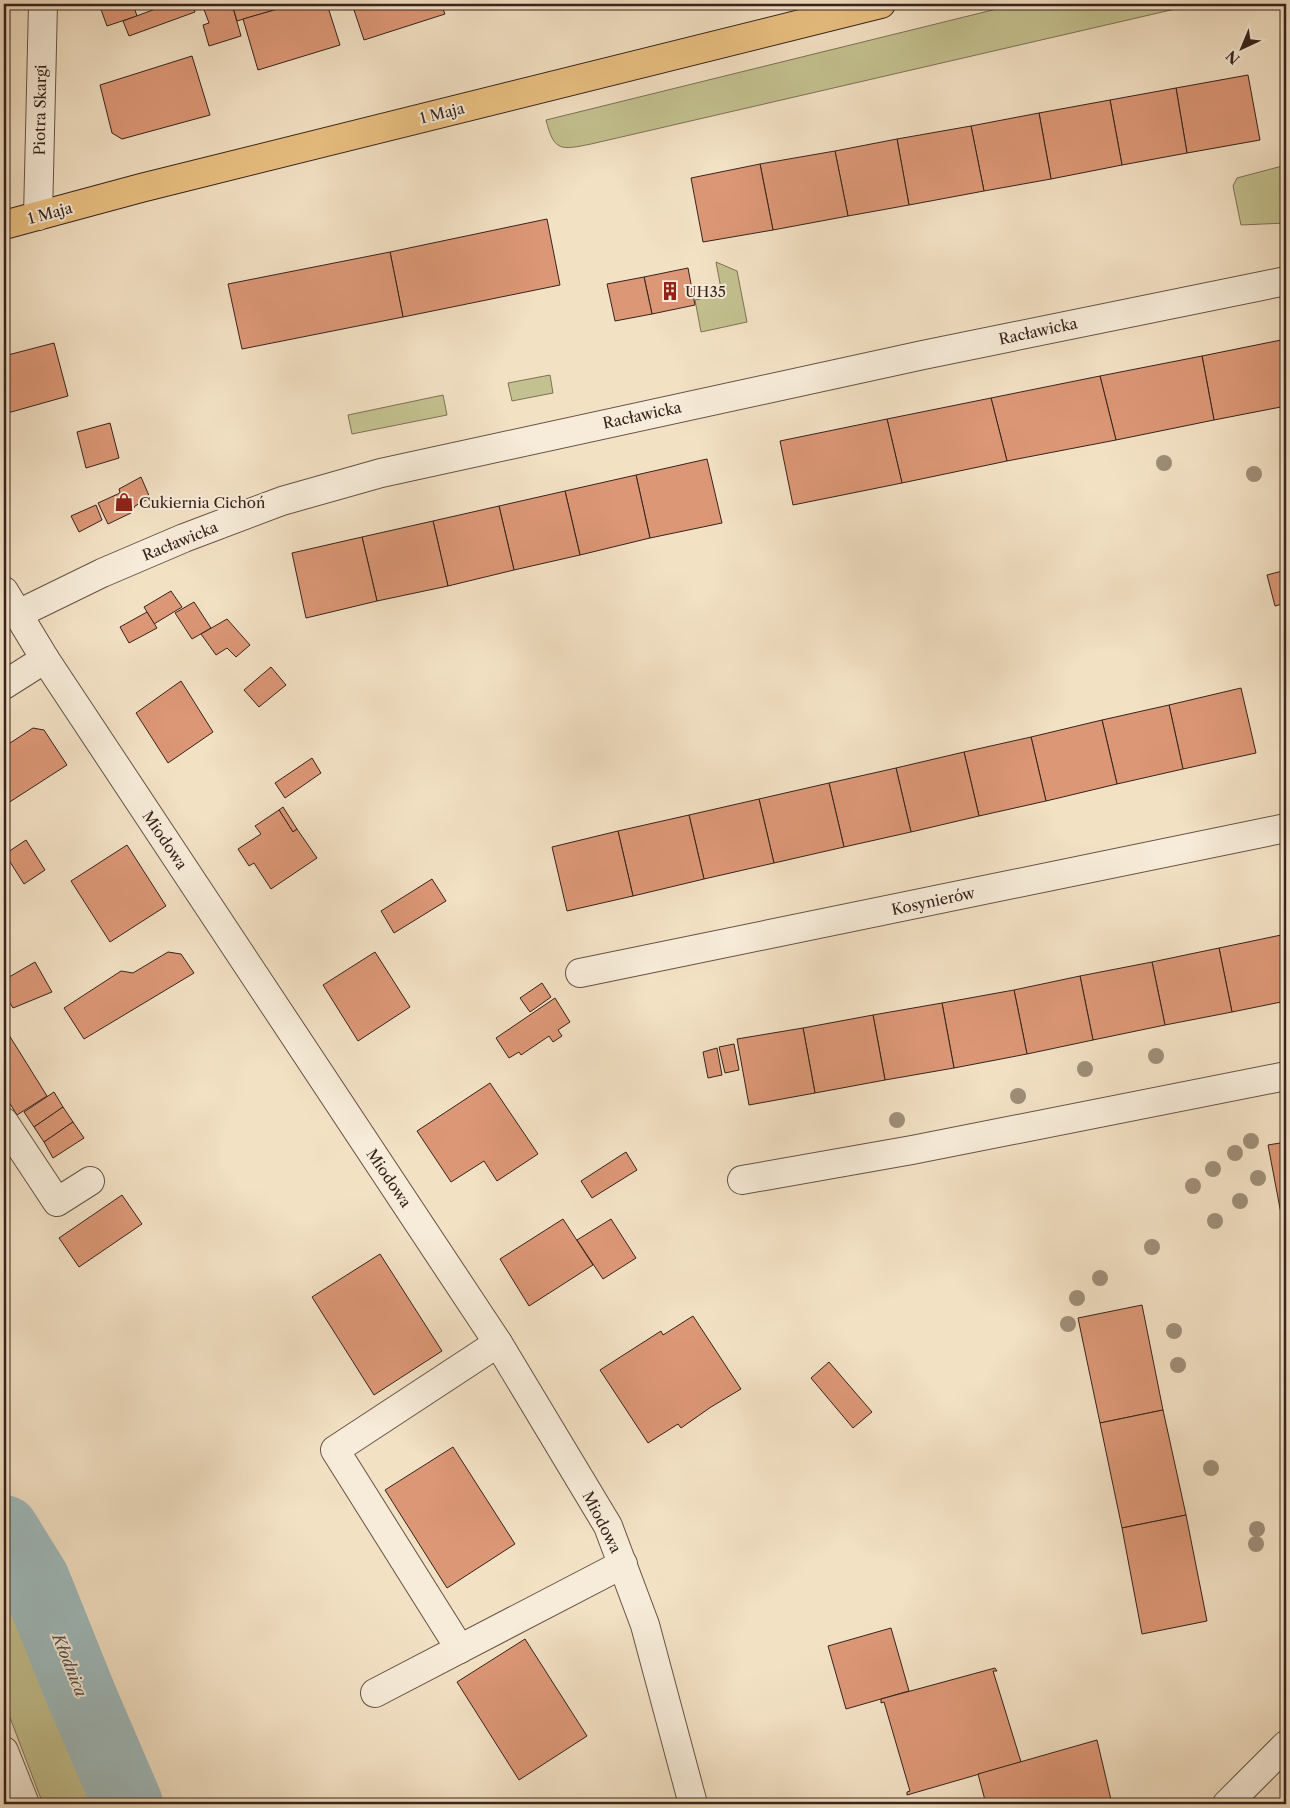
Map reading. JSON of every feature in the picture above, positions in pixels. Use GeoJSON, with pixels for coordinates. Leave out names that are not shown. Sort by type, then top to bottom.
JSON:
{"type":"FeatureCollection","features":[{"type":"Feature","properties":{"kind":"main road","name":"1 Maja"},"geometry":{"type":"LineString","coordinates":[[4,225],[160,183],[881,4]]}},
{"type":"Feature","properties":{"kind":"street","name":"Piotra Skargi"},"geometry":{"type":"LineString","coordinates":[[38,216],[43,4]]}},
{"type":"Feature","properties":{"kind":"street","name":"Racławicka"},"geometry":{"type":"LineString","coordinates":[[18,614],[102,573],[184,538],[282,501],[381,473],[923,355],[1286,281]]}},
{"type":"Feature","properties":{"kind":"street","name":"Miodowa"},"geometry":{"type":"LineString","coordinates":[[4,590],[46,659],[498,1343],[608,1526],[645,1625],[693,1804]]}},
{"type":"Feature","properties":{"kind":"street"},"geometry":{"type":"LineString","coordinates":[[4,684],[46,659]]}},
{"type":"Feature","properties":{"kind":"street","name":"Kosynierów"},"geometry":{"type":"LineString","coordinates":[[580,973],[1286,828]]}},
{"type":"Feature","properties":{"kind":"street"},"geometry":{"type":"LineString","coordinates":[[742,1180],[912,1150],[1286,1076]]}},
{"type":"Feature","properties":{"kind":"street"},"geometry":{"type":"LineString","coordinates":[[4,1122],[57,1202],[90,1181]]}},
{"type":"Feature","properties":{"kind":"street"},"geometry":{"type":"LineString","coordinates":[[460,1649],[335,1450],[498,1343]]}},
{"type":"Feature","properties":{"kind":"street"},"geometry":{"type":"LineString","coordinates":[[375,1693],[623,1564]]}},
{"type":"Feature","properties":{"kind":"street"},"geometry":{"type":"LineString","coordinates":[[1227,1804],[1286,1745]]}},
{"type":"Feature","properties":{"kind":"street"},"geometry":{"type":"LineString","coordinates":[[4,1751],[25,1804]]}},
{"type":"Feature","properties":{"kind":"shaded area"},"geometry":{"type":"Polygon","coordinates":[[[1017,4],[1197,4],[581,146],[560,146],[552,138],[546,120],[1017,4]]]}},
{"type":"Feature","properties":{"kind":"shaded area"},"geometry":{"type":"Polygon","coordinates":[[[1286,165],[1286,223],[1241,225],[1233,186],[1237,178],[1286,165]]]}},
{"type":"Feature","properties":{"kind":"shaded area"},"geometry":{"type":"Polygon","coordinates":[[[716,262],[737,271],[747,322],[701,332],[695,300],[722,294],[716,262]]]}},
{"type":"Feature","properties":{"kind":"shaded area"},"geometry":{"type":"Polygon","coordinates":[[[550,375],[553,393],[512,401],[508,383],[550,375]]]}},
{"type":"Feature","properties":{"kind":"shaded area"},"geometry":{"type":"Polygon","coordinates":[[[443,395],[447,415],[352,434],[348,415],[443,395]]]}},
{"type":"Feature","properties":{"kind":"shaded area"},"geometry":{"type":"Polygon","coordinates":[[[4,1542],[29,1581],[122,1804],[43,1804],[4,1702],[4,1542]]]}},
{"type":"Feature","properties":{"kind":"building"},"geometry":{"type":"Polygon","coordinates":[[[99,4],[133,4],[137,16],[107,26],[99,4]]]}},
{"type":"Feature","properties":{"kind":"building"},"geometry":{"type":"Polygon","coordinates":[[[169,4],[193,4],[195,12],[129,36],[123,21],[169,4]]]}},
{"type":"Feature","properties":{"kind":"building"},"geometry":{"type":"Polygon","coordinates":[[[202,4],[232,4],[241,36],[209,46],[203,25],[209,23],[202,4]]]}},
{"type":"Feature","properties":{"kind":"building"},"geometry":{"type":"Polygon","coordinates":[[[232,4],[269,4],[271,11],[237,21],[232,4]]]}},
{"type":"Feature","properties":{"kind":"building"},"geometry":{"type":"Polygon","coordinates":[[[295,4],[327,4],[340,45],[258,70],[243,19],[295,4]]]}},
{"type":"Feature","properties":{"kind":"building"},"geometry":{"type":"Polygon","coordinates":[[[352,4],[441,4],[445,14],[364,40],[352,4]]]}},
{"type":"Feature","properties":{"kind":"building"},"geometry":{"type":"Polygon","coordinates":[[[192,56],[210,115],[122,139],[112,133],[100,85],[192,56]]]}},
{"type":"Feature","properties":{"kind":"building"},"geometry":{"type":"Polygon","coordinates":[[[1248,75],[1260,140],[1187,153],[1176,88],[1248,75]]]}},
{"type":"Feature","properties":{"kind":"building"},"geometry":{"type":"Polygon","coordinates":[[[1176,88],[1187,153],[1122,165],[1110,100],[1176,88]]]}},
{"type":"Feature","properties":{"kind":"building"},"geometry":{"type":"Polygon","coordinates":[[[1110,100],[1122,165],[1051,179],[1039,113],[1110,100]]]}},
{"type":"Feature","properties":{"kind":"building"},"geometry":{"type":"Polygon","coordinates":[[[1039,113],[1051,179],[984,191],[971,126],[1039,113]]]}},
{"type":"Feature","properties":{"kind":"building"},"geometry":{"type":"Polygon","coordinates":[[[971,126],[984,191],[909,205],[897,139],[971,126]]]}},
{"type":"Feature","properties":{"kind":"building"},"geometry":{"type":"Polygon","coordinates":[[[897,139],[909,205],[848,216],[835,151],[897,139]]]}},
{"type":"Feature","properties":{"kind":"building"},"geometry":{"type":"Polygon","coordinates":[[[835,151],[848,216],[773,230],[760,164],[835,151]]]}},
{"type":"Feature","properties":{"kind":"building"},"geometry":{"type":"Polygon","coordinates":[[[760,164],[773,230],[703,242],[691,178],[760,164]]]}},
{"type":"Feature","properties":{"kind":"building"},"geometry":{"type":"Polygon","coordinates":[[[547,219],[560,285],[403,317],[390,252],[547,219]]]}},
{"type":"Feature","properties":{"kind":"building"},"geometry":{"type":"Polygon","coordinates":[[[390,252],[403,317],[242,349],[228,284],[390,252]]]}},
{"type":"Feature","properties":{"kind":"building","name":"UH35"},"geometry":{"type":"Polygon","coordinates":[[[688,268],[695,305],[652,314],[644,277],[688,268]]]}},
{"type":"Feature","properties":{"kind":"building"},"geometry":{"type":"Polygon","coordinates":[[[644,277],[652,314],[615,321],[607,284],[644,277]]]}},
{"type":"Feature","properties":{"kind":"building"},"geometry":{"type":"Polygon","coordinates":[[[1286,339],[1286,406],[1214,420],[1202,356],[1286,339]]]}},
{"type":"Feature","properties":{"kind":"building"},"geometry":{"type":"Polygon","coordinates":[[[54,343],[68,396],[4,414],[4,356],[54,343]]]}},
{"type":"Feature","properties":{"kind":"building"},"geometry":{"type":"Polygon","coordinates":[[[1202,356],[1214,420],[1116,440],[1100,376],[1202,356]]]}},
{"type":"Feature","properties":{"kind":"building"},"geometry":{"type":"Polygon","coordinates":[[[1100,376],[1116,440],[1007,461],[991,398],[1100,376]]]}},
{"type":"Feature","properties":{"kind":"building"},"geometry":{"type":"Polygon","coordinates":[[[991,398],[1007,461],[902,483],[887,419],[991,398]]]}},
{"type":"Feature","properties":{"kind":"building"},"geometry":{"type":"Polygon","coordinates":[[[887,419],[902,483],[793,505],[780,441],[887,419]]]}},
{"type":"Feature","properties":{"kind":"building"},"geometry":{"type":"Polygon","coordinates":[[[110,423],[119,458],[86,468],[77,432],[110,423]]]}},
{"type":"Feature","properties":{"kind":"building"},"geometry":{"type":"Polygon","coordinates":[[[707,459],[722,523],[650,538],[636,475],[707,459]]]}},
{"type":"Feature","properties":{"kind":"building"},"geometry":{"type":"Polygon","coordinates":[[[636,475],[650,538],[580,555],[565,491],[636,475]]]}},
{"type":"Feature","properties":{"kind":"building"},"geometry":{"type":"Polygon","coordinates":[[[141,477],[150,498],[135,506],[131,513],[108,524],[98,503],[120,493],[119,489],[141,477]]]}},
{"type":"Feature","properties":{"kind":"building"},"geometry":{"type":"Polygon","coordinates":[[[565,491],[580,555],[514,570],[499,506],[565,491]]]}},
{"type":"Feature","properties":{"kind":"building"},"geometry":{"type":"Polygon","coordinates":[[[96,505],[102,520],[79,532],[71,516],[96,505]]]}},
{"type":"Feature","properties":{"kind":"building"},"geometry":{"type":"Polygon","coordinates":[[[499,506],[514,570],[448,586],[433,521],[499,506]]]}},
{"type":"Feature","properties":{"kind":"building"},"geometry":{"type":"Polygon","coordinates":[[[433,521],[448,586],[377,601],[362,537],[433,521]]]}},
{"type":"Feature","properties":{"kind":"building"},"geometry":{"type":"Polygon","coordinates":[[[362,537],[377,601],[306,618],[292,553],[362,537]]]}},
{"type":"Feature","properties":{"kind":"building"},"geometry":{"type":"Polygon","coordinates":[[[1286,570],[1286,603],[1275,606],[1267,575],[1286,570]]]}},
{"type":"Feature","properties":{"kind":"building"},"geometry":{"type":"Polygon","coordinates":[[[171,591],[182,607],[154,624],[144,607],[171,591]]]}},
{"type":"Feature","properties":{"kind":"building"},"geometry":{"type":"Polygon","coordinates":[[[194,602],[211,628],[192,639],[175,613],[194,602]]]}},
{"type":"Feature","properties":{"kind":"building"},"geometry":{"type":"Polygon","coordinates":[[[147,612],[157,628],[129,643],[120,627],[147,612]]]}},
{"type":"Feature","properties":{"kind":"building"},"geometry":{"type":"Polygon","coordinates":[[[227,619],[250,645],[236,657],[227,648],[216,655],[201,634],[227,619]]]}},
{"type":"Feature","properties":{"kind":"building"},"geometry":{"type":"Polygon","coordinates":[[[271,667],[286,685],[259,707],[244,690],[271,667]]]}},
{"type":"Feature","properties":{"kind":"building"},"geometry":{"type":"Polygon","coordinates":[[[181,681],[213,732],[168,763],[136,713],[181,681]]]}},
{"type":"Feature","properties":{"kind":"building"},"geometry":{"type":"Polygon","coordinates":[[[1241,688],[1256,753],[1183,769],[1169,705],[1241,688]]]}},
{"type":"Feature","properties":{"kind":"building"},"geometry":{"type":"Polygon","coordinates":[[[1169,705],[1183,769],[1117,784],[1102,720],[1169,705]]]}},
{"type":"Feature","properties":{"kind":"building"},"geometry":{"type":"Polygon","coordinates":[[[1102,720],[1117,784],[1046,801],[1031,737],[1102,720]]]}},
{"type":"Feature","properties":{"kind":"building"},"geometry":{"type":"Polygon","coordinates":[[[33,728],[44,730],[67,765],[5,805],[4,747],[33,728]]]}},
{"type":"Feature","properties":{"kind":"building"},"geometry":{"type":"Polygon","coordinates":[[[1031,737],[1046,801],[979,816],[964,752],[1031,737]]]}},
{"type":"Feature","properties":{"kind":"building"},"geometry":{"type":"Polygon","coordinates":[[[964,752],[979,816],[911,832],[896,768],[964,752]]]}},
{"type":"Feature","properties":{"kind":"building"},"geometry":{"type":"Polygon","coordinates":[[[312,758],[321,773],[285,798],[275,783],[312,758]]]}},
{"type":"Feature","properties":{"kind":"building"},"geometry":{"type":"Polygon","coordinates":[[[896,768],[911,832],[844,847],[829,783],[896,768]]]}},
{"type":"Feature","properties":{"kind":"building"},"geometry":{"type":"Polygon","coordinates":[[[829,783],[844,847],[774,863],[759,799],[829,783]]]}},
{"type":"Feature","properties":{"kind":"building"},"geometry":{"type":"Polygon","coordinates":[[[759,799],[774,863],[704,879],[689,815],[759,799]]]}},
{"type":"Feature","properties":{"kind":"building"},"geometry":{"type":"Polygon","coordinates":[[[283,807],[297,829],[293,832],[279,810],[283,807]]]}},
{"type":"Feature","properties":{"kind":"building"},"geometry":{"type":"Polygon","coordinates":[[[279,810],[293,832],[297,829],[317,858],[271,889],[254,863],[249,866],[238,849],[261,834],[255,826],[279,810]]]}},
{"type":"Feature","properties":{"kind":"building"},"geometry":{"type":"Polygon","coordinates":[[[689,815],[704,879],[633,896],[618,831],[689,815]]]}},
{"type":"Feature","properties":{"kind":"building"},"geometry":{"type":"Polygon","coordinates":[[[618,831],[633,896],[567,911],[552,847],[618,831]]]}},
{"type":"Feature","properties":{"kind":"building"},"geometry":{"type":"Polygon","coordinates":[[[26,840],[45,870],[24,884],[5,854],[26,840]]]}},
{"type":"Feature","properties":{"kind":"building"},"geometry":{"type":"Polygon","coordinates":[[[127,845],[166,906],[110,942],[71,881],[127,845]]]}},
{"type":"Feature","properties":{"kind":"building"},"geometry":{"type":"Polygon","coordinates":[[[432,879],[446,901],[394,933],[381,911],[432,879]]]}},
{"type":"Feature","properties":{"kind":"building"},"geometry":{"type":"Polygon","coordinates":[[[1286,934],[1286,1001],[1232,1012],[1219,948],[1286,934]]]}},
{"type":"Feature","properties":{"kind":"building"},"geometry":{"type":"Polygon","coordinates":[[[1219,948],[1232,1012],[1165,1025],[1152,962],[1219,948]]]}},
{"type":"Feature","properties":{"kind":"building"},"geometry":{"type":"Polygon","coordinates":[[[168,952],[181,954],[194,973],[84,1039],[64,1008],[121,971],[133,973],[168,952]]]}},
{"type":"Feature","properties":{"kind":"building"},"geometry":{"type":"Polygon","coordinates":[[[375,952],[410,1007],[358,1041],[323,985],[375,952]]]}},
{"type":"Feature","properties":{"kind":"building"},"geometry":{"type":"Polygon","coordinates":[[[35,962],[52,992],[13,1008],[4,993],[4,980],[35,962]]]}},
{"type":"Feature","properties":{"kind":"building"},"geometry":{"type":"Polygon","coordinates":[[[1152,962],[1165,1025],[1093,1040],[1080,976],[1152,962]]]}},
{"type":"Feature","properties":{"kind":"building"},"geometry":{"type":"Polygon","coordinates":[[[1080,976],[1093,1040],[1027,1054],[1014,990],[1080,976]]]}},
{"type":"Feature","properties":{"kind":"building"},"geometry":{"type":"Polygon","coordinates":[[[542,983],[551,997],[530,1012],[520,998],[542,983]]]}},
{"type":"Feature","properties":{"kind":"building"},"geometry":{"type":"Polygon","coordinates":[[[1014,990],[1027,1054],[954,1068],[942,1003],[1014,990]]]}},
{"type":"Feature","properties":{"kind":"building"},"geometry":{"type":"Polygon","coordinates":[[[555,998],[570,1022],[558,1030],[562,1036],[553,1042],[549,1036],[521,1055],[519,1052],[509,1058],[496,1038],[555,998]]]}},
{"type":"Feature","properties":{"kind":"building"},"geometry":{"type":"Polygon","coordinates":[[[942,1003],[954,1068],[885,1080],[873,1015],[942,1003]]]}},
{"type":"Feature","properties":{"kind":"building"},"geometry":{"type":"Polygon","coordinates":[[[873,1015],[885,1080],[815,1093],[803,1028],[873,1015]]]}},
{"type":"Feature","properties":{"kind":"building"},"geometry":{"type":"Polygon","coordinates":[[[4,1027],[47,1096],[17,1115],[4,1094],[4,1027]]]}},
{"type":"Feature","properties":{"kind":"building"},"geometry":{"type":"Polygon","coordinates":[[[803,1028],[815,1093],[749,1105],[737,1039],[803,1028]]]}},
{"type":"Feature","properties":{"kind":"building"},"geometry":{"type":"Polygon","coordinates":[[[734,1044],[739,1070],[725,1073],[719,1047],[734,1044]]]}},
{"type":"Feature","properties":{"kind":"building"},"geometry":{"type":"Polygon","coordinates":[[[717,1048],[722,1075],[708,1078],[703,1052],[717,1048]]]}},
{"type":"Feature","properties":{"kind":"building"},"geometry":{"type":"Polygon","coordinates":[[[490,1083],[538,1154],[497,1181],[484,1161],[451,1182],[417,1131],[490,1083]]]}},
{"type":"Feature","properties":{"kind":"building"},"geometry":{"type":"Polygon","coordinates":[[[54,1092],[63,1107],[34,1127],[24,1112],[54,1092]]]}},
{"type":"Feature","properties":{"kind":"building"},"geometry":{"type":"Polygon","coordinates":[[[63,1107],[73,1122],[44,1142],[34,1127],[63,1107]]]}},
{"type":"Feature","properties":{"kind":"building"},"geometry":{"type":"Polygon","coordinates":[[[73,1122],[84,1138],[53,1158],[44,1142],[73,1122]]]}},
{"type":"Feature","properties":{"kind":"building"},"geometry":{"type":"Polygon","coordinates":[[[1286,1142],[1286,1240],[1268,1145],[1286,1142]]]}},
{"type":"Feature","properties":{"kind":"building"},"geometry":{"type":"Polygon","coordinates":[[[626,1152],[637,1170],[592,1198],[581,1181],[626,1152]]]}},
{"type":"Feature","properties":{"kind":"building"},"geometry":{"type":"Polygon","coordinates":[[[122,1195],[142,1224],[79,1267],[59,1238],[122,1195]]]}},
{"type":"Feature","properties":{"kind":"building"},"geometry":{"type":"Polygon","coordinates":[[[563,1219],[593,1265],[529,1306],[500,1259],[563,1219]]]}},
{"type":"Feature","properties":{"kind":"building"},"geometry":{"type":"Polygon","coordinates":[[[611,1219],[636,1258],[603,1279],[577,1240],[611,1219]]]}},
{"type":"Feature","properties":{"kind":"building"},"geometry":{"type":"Polygon","coordinates":[[[380,1254],[442,1351],[374,1395],[312,1297],[380,1254]]]}},
{"type":"Feature","properties":{"kind":"building"},"geometry":{"type":"Polygon","coordinates":[[[1142,1305],[1163,1410],[1100,1423],[1078,1318],[1142,1305]]]}},
{"type":"Feature","properties":{"kind":"building"},"geometry":{"type":"Polygon","coordinates":[[[693,1316],[741,1389],[681,1428],[678,1424],[648,1443],[600,1370],[661,1331],[663,1335],[693,1316]]]}},
{"type":"Feature","properties":{"kind":"building"},"geometry":{"type":"Polygon","coordinates":[[[829,1362],[872,1412],[853,1428],[811,1378],[829,1362]]]}},
{"type":"Feature","properties":{"kind":"building"},"geometry":{"type":"Polygon","coordinates":[[[1163,1410],[1186,1515],[1122,1528],[1100,1423],[1163,1410]]]}},
{"type":"Feature","properties":{"kind":"building"},"geometry":{"type":"Polygon","coordinates":[[[453,1447],[515,1544],[447,1588],[385,1490],[453,1447]]]}},
{"type":"Feature","properties":{"kind":"building"},"geometry":{"type":"Polygon","coordinates":[[[1186,1515],[1207,1621],[1142,1634],[1122,1528],[1186,1515]]]}},
{"type":"Feature","properties":{"kind":"building"},"geometry":{"type":"Polygon","coordinates":[[[891,1628],[909,1691],[846,1709],[828,1646],[891,1628]]]}},
{"type":"Feature","properties":{"kind":"building"},"geometry":{"type":"Polygon","coordinates":[[[525,1639],[587,1736],[519,1780],[457,1682],[525,1639]]]}},
{"type":"Feature","properties":{"kind":"building"},"geometry":{"type":"Polygon","coordinates":[[[995,1668],[997,1671],[993,1671],[1021,1762],[907,1795],[907,1792],[910,1791],[884,1702],[881,1703],[881,1699],[995,1668]]]}},
{"type":"Feature","properties":{"kind":"building"},"geometry":{"type":"Polygon","coordinates":[[[1097,1740],[1112,1804],[986,1804],[978,1774],[1097,1740]]]}},
{"type":"Feature","properties":{"kind":"waterway","name":"Kłodnica"},"geometry":{"type":"LineString","coordinates":[[4,1530],[35,1580],[128,1804]]}},
{"type":"Feature","properties":{"kind":"place","name":"UH35"},"geometry":{"type":"Point","coordinates":[670,291]}},
{"type":"Feature","properties":{"kind":"place","name":"Cukiernia Cichoń"},"geometry":{"type":"Point","coordinates":[124,502]}}]}
